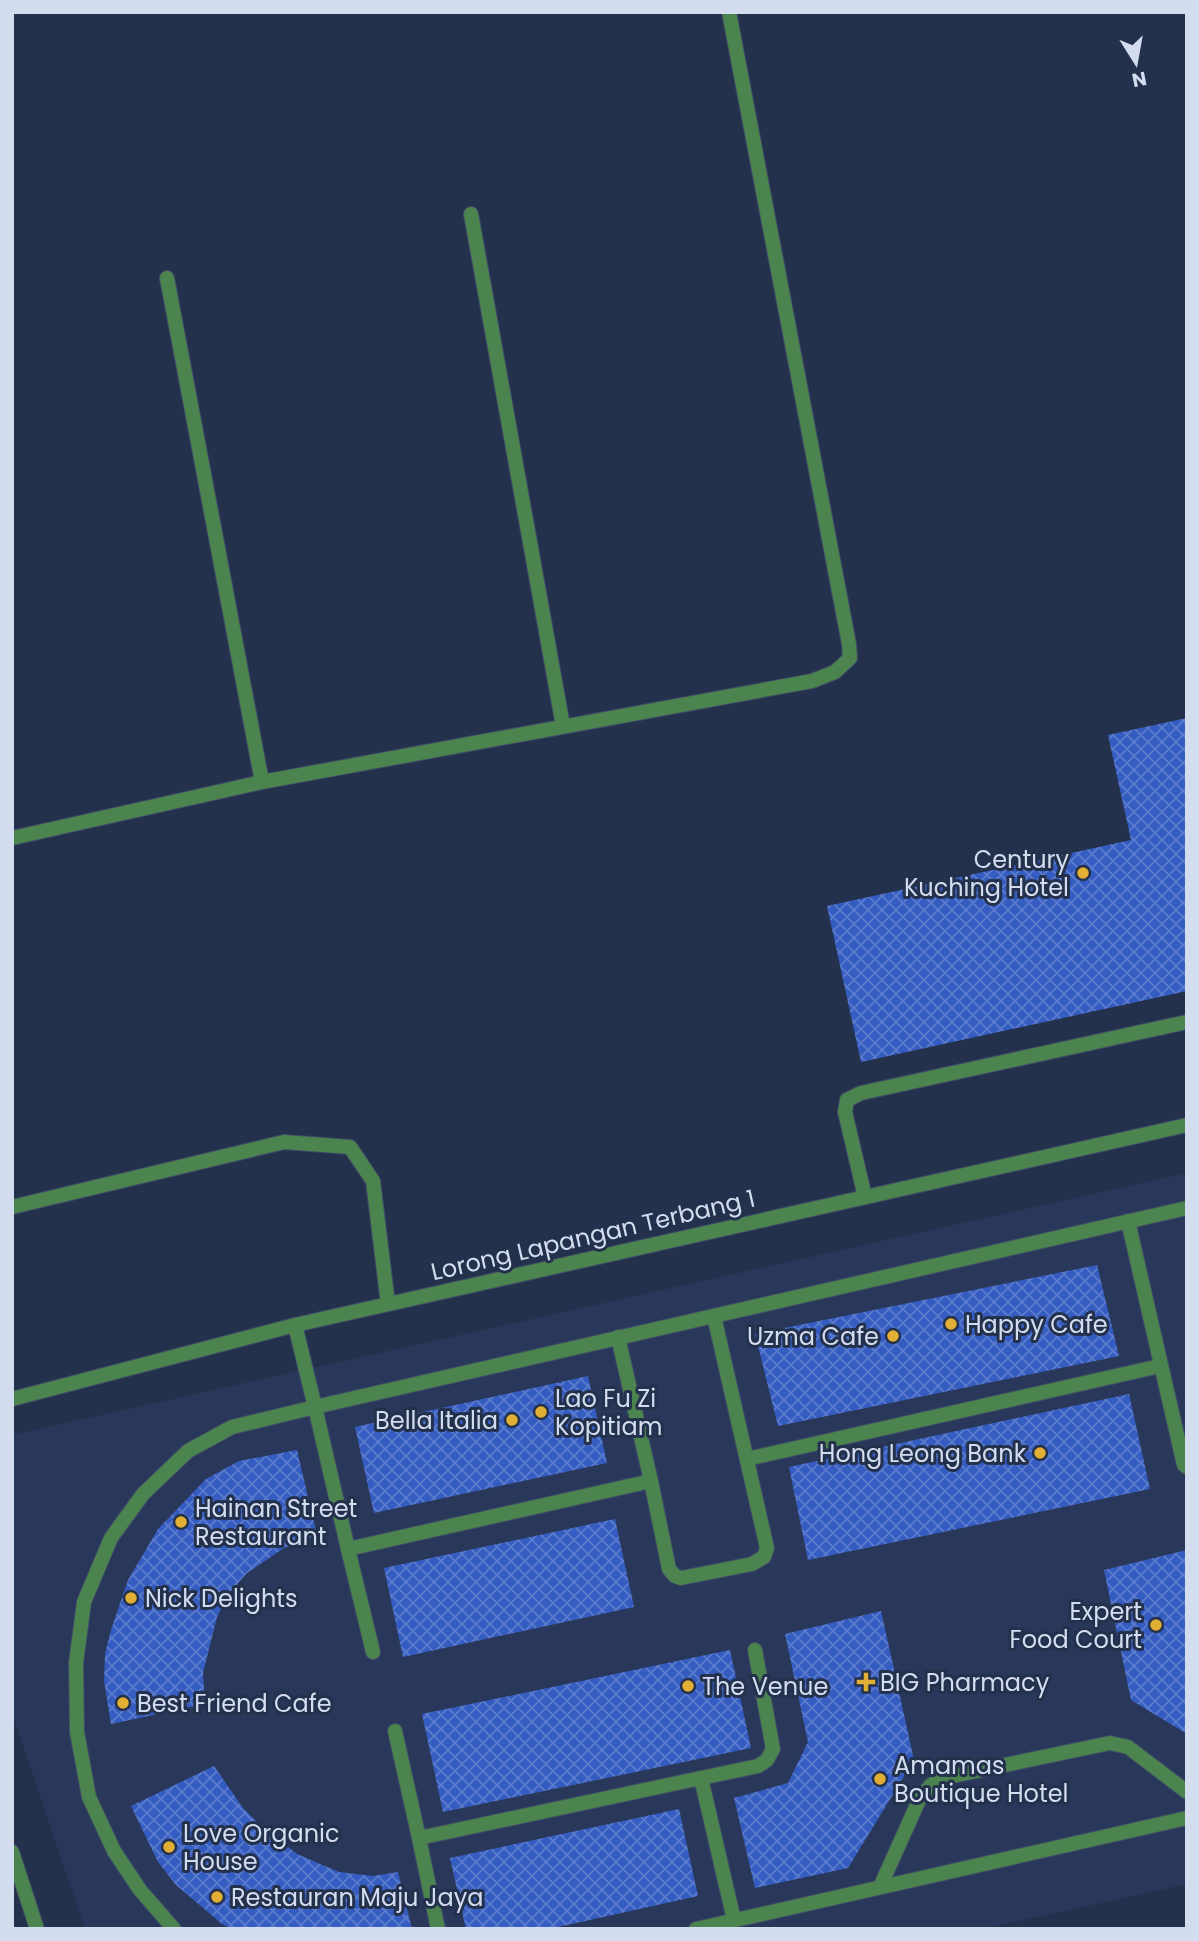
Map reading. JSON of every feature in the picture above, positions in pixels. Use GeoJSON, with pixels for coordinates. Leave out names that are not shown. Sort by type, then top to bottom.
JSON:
{"type":"FeatureCollection","features":[{"type":"Feature","properties":{"kind":"street"},"geometry":{"type":"LineString","coordinates":[[12,838],[262,782],[812,681],[835,672],[850,659],[729,12]]}},
{"type":"Feature","properties":{"kind":"street"},"geometry":{"type":"LineString","coordinates":[[471,214],[564,726]]}},
{"type":"Feature","properties":{"kind":"street"},"geometry":{"type":"LineString","coordinates":[[167,278],[262,782]]}},
{"type":"Feature","properties":{"kind":"street"},"geometry":{"type":"LineString","coordinates":[[865,1197],[845,1112],[848,1100],[861,1093],[1187,1022]]}},
{"type":"Feature","properties":{"kind":"street","name":"Lorong Lapangan Terbang 1"},"geometry":{"type":"LineString","coordinates":[[12,1399],[295,1325],[1187,1125]]}},
{"type":"Feature","properties":{"kind":"street"},"geometry":{"type":"LineString","coordinates":[[12,1207],[284,1142],[350,1147],[373,1181],[388,1304]]}},
{"type":"Feature","properties":{"kind":"street"},"geometry":{"type":"LineString","coordinates":[[174,1929],[140,1890],[114,1851],[89,1797],[77,1732],[76,1663],[84,1602],[111,1538],[143,1494],[188,1451],[232,1427],[315,1406],[1187,1208]]}},
{"type":"Feature","properties":{"kind":"street"},"geometry":{"type":"LineString","coordinates":[[1128,1221],[1160,1366],[1184,1465],[1187,1467]]}},
{"type":"Feature","properties":{"kind":"street"},"geometry":{"type":"LineString","coordinates":[[618,1337],[652,1481],[669,1569],[675,1577],[681,1578],[752,1564],[764,1558],[767,1548],[714,1316]]}},
{"type":"Feature","properties":{"kind":"street"},"geometry":{"type":"LineString","coordinates":[[295,1325],[373,1652]]}},
{"type":"Feature","properties":{"kind":"street"},"geometry":{"type":"LineString","coordinates":[[747,1459],[1160,1366]]}},
{"type":"Feature","properties":{"kind":"street"},"geometry":{"type":"LineString","coordinates":[[348,1549],[652,1481]]}},
{"type":"Feature","properties":{"kind":"street"},"geometry":{"type":"LineString","coordinates":[[419,1838],[758,1766],[767,1760],[773,1749],[755,1650]]}},
{"type":"Feature","properties":{"kind":"street"},"geometry":{"type":"LineString","coordinates":[[394,1731],[438,1929]]}},
{"type":"Feature","properties":{"kind":"street"},"geometry":{"type":"LineString","coordinates":[[880,1887],[920,1798],[930,1785],[943,1779],[1110,1743],[1128,1747],[1187,1792]]}},
{"type":"Feature","properties":{"kind":"street"},"geometry":{"type":"LineString","coordinates":[[701,1778],[734,1920]]}},
{"type":"Feature","properties":{"kind":"street"},"geometry":{"type":"LineString","coordinates":[[696,1929],[1187,1818]]}},
{"type":"Feature","properties":{"kind":"street"},"geometry":{"type":"LineString","coordinates":[[12,1852],[37,1929]]}},
{"type":"Feature","properties":{"kind":"shaded area"},"geometry":{"type":"Polygon","coordinates":[[[1187,1173],[1187,1884],[983,1929],[85,1929],[12,1713],[12,1435],[1187,1173]]]}},
{"type":"Feature","properties":{"kind":"building","name":"Century Kuching Hotel"},"geometry":{"type":"Polygon","coordinates":[[[1187,718],[1187,991],[861,1062],[827,906],[1131,840],[1108,735],[1187,718]]]}},
{"type":"Feature","properties":{"kind":"building"},"geometry":{"type":"Polygon","coordinates":[[[1097,1265],[1119,1356],[778,1426],[755,1334],[1097,1265]]]}},
{"type":"Feature","properties":{"kind":"building"},"geometry":{"type":"Polygon","coordinates":[[[588,1376],[607,1463],[374,1513],[355,1427],[588,1376]]]}},
{"type":"Feature","properties":{"kind":"building"},"geometry":{"type":"Polygon","coordinates":[[[1129,1394],[1150,1489],[808,1560],[789,1467],[1129,1394]]]}},
{"type":"Feature","properties":{"kind":"building"},"geometry":{"type":"Polygon","coordinates":[[[297,1450],[317,1535],[284,1548],[247,1573],[230,1592],[217,1617],[203,1673],[205,1704],[111,1724],[104,1681],[105,1654],[128,1580],[158,1529],[206,1479],[239,1461],[297,1450]]]}},
{"type":"Feature","properties":{"kind":"building"},"geometry":{"type":"Polygon","coordinates":[[[615,1519],[634,1607],[403,1657],[384,1568],[615,1519]]]}},
{"type":"Feature","properties":{"kind":"building"},"geometry":{"type":"Polygon","coordinates":[[[1187,1550],[1187,1734],[1131,1700],[1104,1570],[1187,1550]]]}},
{"type":"Feature","properties":{"kind":"building"},"geometry":{"type":"Polygon","coordinates":[[[881,1611],[914,1760],[848,1868],[755,1888],[734,1798],[788,1783],[808,1742],[785,1634],[881,1611]]]}},
{"type":"Feature","properties":{"kind":"building"},"geometry":{"type":"Polygon","coordinates":[[[730,1650],[751,1748],[443,1812],[422,1714],[730,1650]]]}},
{"type":"Feature","properties":{"kind":"building"},"geometry":{"type":"Polygon","coordinates":[[[214,1766],[243,1808],[297,1854],[339,1872],[373,1876],[398,1872],[412,1929],[233,1929],[222,1924],[176,1885],[158,1862],[131,1806],[214,1766]]]}},
{"type":"Feature","properties":{"kind":"building"},"geometry":{"type":"Polygon","coordinates":[[[679,1809],[698,1896],[549,1929],[466,1929],[450,1858],[679,1809]]]}},
{"type":"Feature","properties":{"kind":"place","name":"Century Kuching Hotel"},"geometry":{"type":"Point","coordinates":[1083,873]}},
{"type":"Feature","properties":{"kind":"place","name":"Happy Cafe"},"geometry":{"type":"Point","coordinates":[951,1324]}},
{"type":"Feature","properties":{"kind":"place","name":"Uzma Cafe"},"geometry":{"type":"Point","coordinates":[893,1336]}},
{"type":"Feature","properties":{"kind":"place","name":"Lao Fu Zi Kopitiam"},"geometry":{"type":"Point","coordinates":[541,1412]}},
{"type":"Feature","properties":{"kind":"place","name":"Bella Italia"},"geometry":{"type":"Point","coordinates":[512,1420]}},
{"type":"Feature","properties":{"kind":"place","name":"Hong Leong Bank"},"geometry":{"type":"Point","coordinates":[1040,1453]}},
{"type":"Feature","properties":{"kind":"place","name":"Hainan Street Restaurant"},"geometry":{"type":"Point","coordinates":[181,1522]}},
{"type":"Feature","properties":{"kind":"place","name":"Nick Delights"},"geometry":{"type":"Point","coordinates":[131,1598]}},
{"type":"Feature","properties":{"kind":"place","name":"Expert Food Court"},"geometry":{"type":"Point","coordinates":[1156,1625]}},
{"type":"Feature","properties":{"kind":"place","name":"BIG Pharmacy"},"geometry":{"type":"Point","coordinates":[866,1682]}},
{"type":"Feature","properties":{"kind":"place","name":"The Venue"},"geometry":{"type":"Point","coordinates":[688,1686]}},
{"type":"Feature","properties":{"kind":"place","name":"Best Friend Cafe"},"geometry":{"type":"Point","coordinates":[123,1703]}},
{"type":"Feature","properties":{"kind":"place","name":"Amamas Boutique Hotel"},"geometry":{"type":"Point","coordinates":[880,1779]}},
{"type":"Feature","properties":{"kind":"place","name":"Love Organic House"},"geometry":{"type":"Point","coordinates":[169,1847]}},
{"type":"Feature","properties":{"kind":"place","name":"Restauran Maju Jaya"},"geometry":{"type":"Point","coordinates":[217,1897]}}]}
